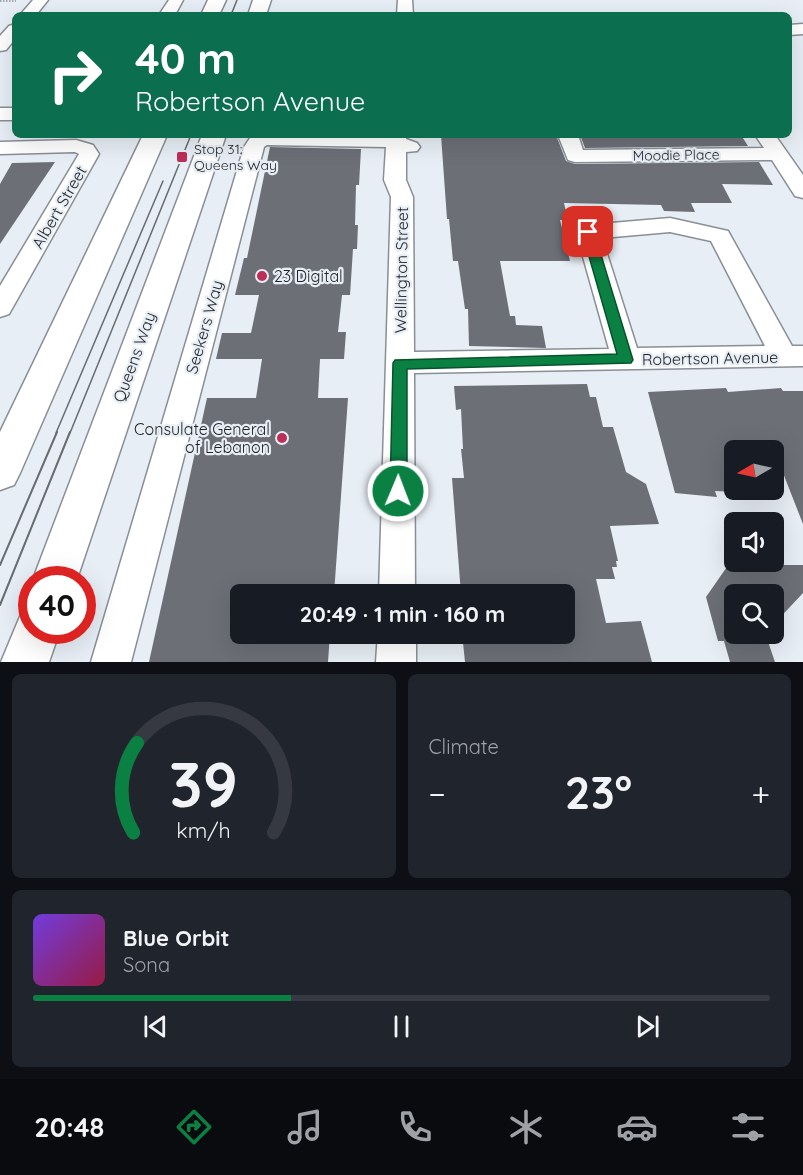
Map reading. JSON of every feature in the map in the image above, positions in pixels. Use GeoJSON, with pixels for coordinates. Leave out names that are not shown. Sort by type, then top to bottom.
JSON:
{"type":"FeatureCollection","features":[{"type":"Feature","properties":{"kind":"highway"},"geometry":{"type":"LineString","coordinates":[[0,473],[154,138]]}},
{"type":"Feature","properties":{"kind":"highway","name":"Queens Way"},"geometry":{"type":"LineString","coordinates":[[60,566],[213,138]]}},
{"type":"Feature","properties":{"kind":"highway"},"geometry":{"type":"LineString","coordinates":[[0,429],[61,339]]}},
{"type":"Feature","properties":{"kind":"highway"},"geometry":{"type":"LineString","coordinates":[[25,662],[31,644]]}},
{"type":"Feature","properties":{"kind":"street"},"geometry":{"type":"LineString","coordinates":[[31,12],[41,0]]}},
{"type":"Feature","properties":{"kind":"street"},"geometry":{"type":"LineString","coordinates":[[0,46],[12,32]]}},
{"type":"Feature","properties":{"kind":"street","name":"Seekers Way"},"geometry":{"type":"LineString","coordinates":[[111,662],[256,142],[274,138],[403,139]]}},
{"type":"Feature","properties":{"kind":"street","name":"Moodie Place"},"geometry":{"type":"LineString","coordinates":[[569,138],[575,156],[778,154]]}},
{"type":"Feature","properties":{"kind":"street"},"geometry":{"type":"LineString","coordinates":[[767,138],[803,191]]}},
{"type":"Feature","properties":{"kind":"street","name":"Wellington Street"},"geometry":{"type":"LineString","coordinates":[[397,584],[402,197],[411,184],[403,139]]}},
{"type":"Feature","properties":{"kind":"street","name":"Albert Street"},"geometry":{"type":"LineString","coordinates":[[0,148],[76,146],[86,149],[89,154],[0,308]]}},
{"type":"Feature","properties":{"kind":"street"},"geometry":{"type":"LineString","coordinates":[[626,360],[588,232],[670,225],[720,236],[793,357]]}},
{"type":"Feature","properties":{"kind":"street","name":"Robertson Avenue"},"geometry":{"type":"LineString","coordinates":[[400,363],[793,357]]}},
{"type":"Feature","properties":{"kind":"street"},"geometry":{"type":"LineString","coordinates":[[396,662],[397,644]]}},
{"type":"Feature","properties":{"kind":"building"},"geometry":{"type":"Polygon","coordinates":[[[441,138],[557,138],[566,161],[575,164],[759,162],[773,185],[722,184],[732,203],[691,203],[695,212],[664,211],[661,205],[564,203],[568,220],[560,220],[570,261],[500,261],[510,316],[515,316],[516,325],[542,326],[546,348],[469,346],[468,309],[465,309],[458,261],[453,261],[449,219],[447,219],[441,138]]]}},
{"type":"Feature","properties":{"kind":"building"},"geometry":{"type":"Polygon","coordinates":[[[581,138],[743,138],[748,146],[585,148],[581,138]]]}},
{"type":"Feature","properties":{"kind":"building"},"geometry":{"type":"Polygon","coordinates":[[[270,147],[361,149],[359,185],[356,185],[357,249],[353,249],[350,295],[342,295],[338,332],[346,332],[344,359],[320,359],[318,398],[348,398],[335,584],[230,584],[230,644],[329,644],[328,662],[149,662],[207,398],[256,398],[262,359],[216,359],[222,333],[251,333],[259,295],[235,295],[244,258],[247,258],[270,147]]]}},
{"type":"Feature","properties":{"kind":"building"},"geometry":{"type":"Polygon","coordinates":[[[55,162],[0,244],[0,184],[12,163],[55,162]]]}},
{"type":"Feature","properties":{"kind":"building"},"geometry":{"type":"Polygon","coordinates":[[[587,384],[590,397],[596,397],[603,427],[613,427],[626,472],[646,484],[659,524],[610,526],[618,561],[616,561],[617,567],[612,567],[615,579],[596,579],[606,623],[641,621],[652,662],[465,662],[463,644],[575,644],[575,584],[460,584],[452,478],[464,478],[461,409],[456,410],[454,386],[587,384]]]}},
{"type":"Feature","properties":{"kind":"building"},"geometry":{"type":"Polygon","coordinates":[[[726,388],[728,392],[781,388],[783,391],[803,391],[803,524],[784,476],[784,440],[724,440],[724,491],[715,491],[717,497],[675,493],[648,392],[726,388]]]}},
{"type":"Feature","properties":{"kind":"building"},"geometry":{"type":"Polygon","coordinates":[[[784,565],[803,565],[803,593],[784,613],[784,584],[724,584],[724,641],[718,641],[706,597],[724,571],[784,572],[784,565]]]}},
{"type":"Feature","properties":{"kind":"building"},"geometry":{"type":"Polygon","coordinates":[[[725,644],[769,644],[775,662],[730,662],[725,644]]]}},
{"type":"Feature","properties":{"kind":"tram line"},"geometry":{"type":"LineString","coordinates":[[232,12],[237,0]]}},
{"type":"Feature","properties":{"kind":"tram line"},"geometry":{"type":"LineString","coordinates":[[70,433],[190,138]]}},
{"type":"Feature","properties":{"kind":"tram line"},"geometry":{"type":"LineString","coordinates":[[56,433],[163,181]]}},
{"type":"Feature","properties":{"kind":"tram line"},"geometry":{"type":"LineString","coordinates":[[0,565],[57,432]]}},
{"type":"Feature","properties":{"kind":"tram line"},"geometry":{"type":"LineString","coordinates":[[0,605],[70,432]]}},
{"type":"Feature","properties":{"kind":"place","name":"Stop 31: Queens Way"},"geometry":{"type":"Point","coordinates":[182,157]}},
{"type":"Feature","properties":{"kind":"place","name":"23 Digital"},"geometry":{"type":"Point","coordinates":[262,276]}},
{"type":"Feature","properties":{"kind":"place","name":"Consulate General of Lebanon"},"geometry":{"type":"Point","coordinates":[282,438]}},
{"type":"Feature","properties":{"kind":"route"},"geometry":{"type":"LineString","coordinates":[[398,491],[400,363],[626,360],[588,232]]}}]}
